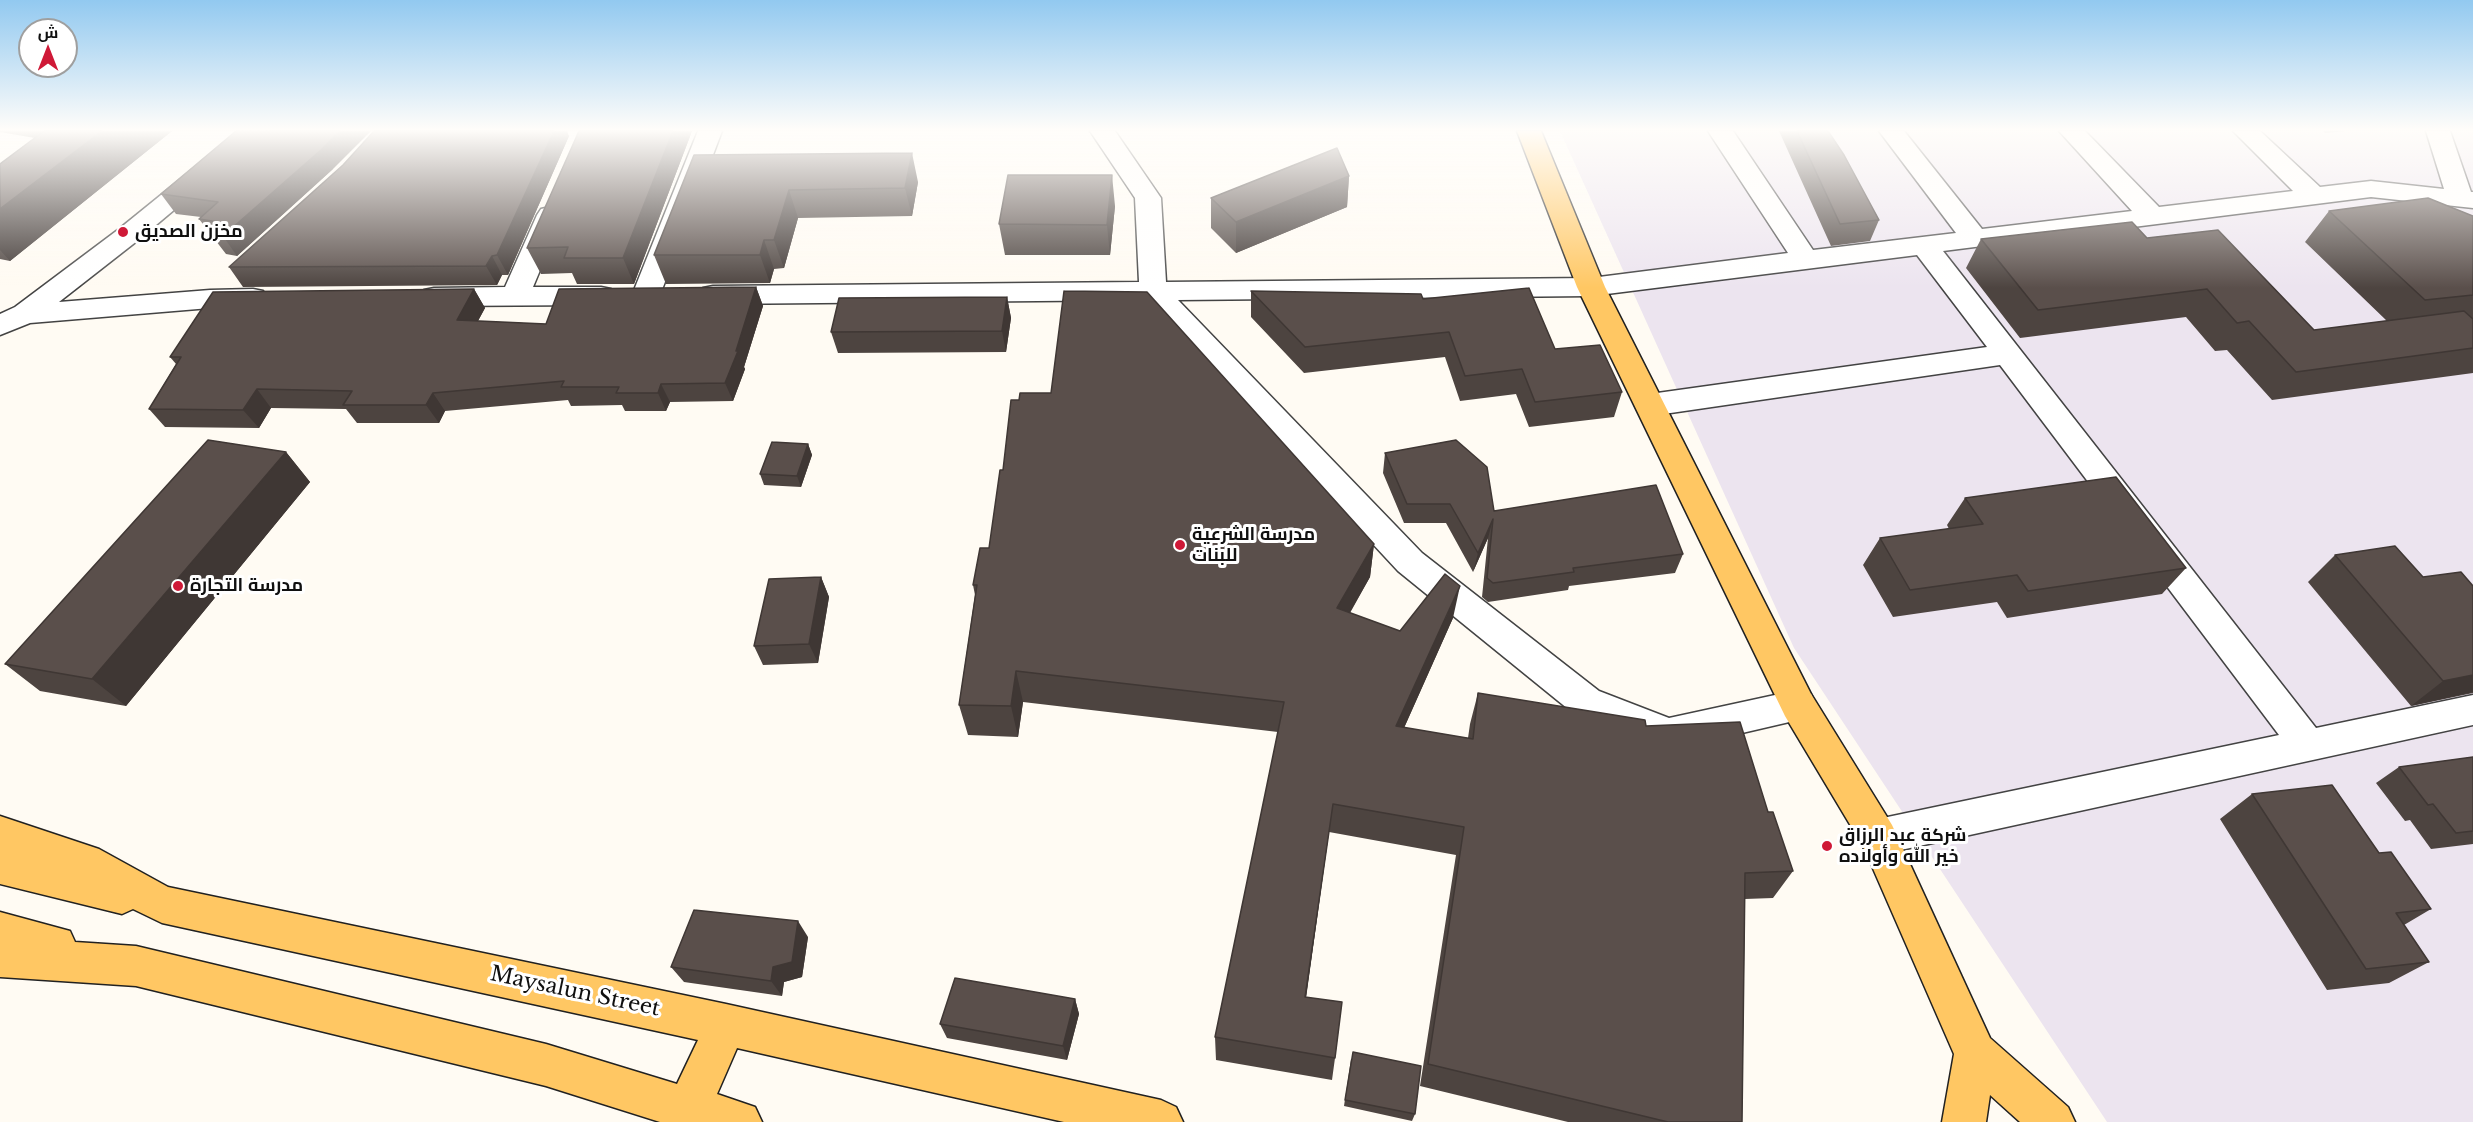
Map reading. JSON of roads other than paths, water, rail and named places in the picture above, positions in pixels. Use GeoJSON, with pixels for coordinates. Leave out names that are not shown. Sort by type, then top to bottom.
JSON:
{"type":"FeatureCollection","features":[{"type":"Feature","properties":{"kind":"main road"},"geometry":{"type":"LineString","coordinates":[[1550,183],[1591,287],[1798,705],[1878,837],[1975,1053],[2053,1122]]}},
{"type":"Feature","properties":{"kind":"main road","name":"Maysalun Street"},"geometry":{"type":"LineString","coordinates":[[0,833],[85,862],[162,904],[726,1024],[1161,1122]]}},
{"type":"Feature","properties":{"kind":"main road"},"geometry":{"type":"LineString","coordinates":[[0,866],[162,904]]}},
{"type":"Feature","properties":{"kind":"main road"},"geometry":{"type":"LineString","coordinates":[[0,931],[546,1065],[688,1109],[740,1122]]}},
{"type":"Feature","properties":{"kind":"main road"},"geometry":{"type":"LineString","coordinates":[[0,957],[136,966]]}},
{"type":"Feature","properties":{"kind":"main road"},"geometry":{"type":"LineString","coordinates":[[688,1109],[726,1024]]}},
{"type":"Feature","properties":{"kind":"main road"},"geometry":{"type":"LineString","coordinates":[[1964,1122],[1975,1053]]}},
{"type":"Feature","properties":{"kind":"street"},"geometry":{"type":"LineString","coordinates":[[12,320],[128,235],[192,183]]}},
{"type":"Feature","properties":{"kind":"street"},"geometry":{"type":"LineString","coordinates":[[669,295],[697,183]]}},
{"type":"Feature","properties":{"kind":"street"},"geometry":{"type":"LineString","coordinates":[[1138,183],[1148,198],[1153,291],[1410,562],[1586,702],[1669,734],[1798,705]]}},
{"type":"Feature","properties":{"kind":"street"},"geometry":{"type":"LineString","coordinates":[[1755,183],[1806,260]]}},
{"type":"Feature","properties":{"kind":"street"},"geometry":{"type":"LineString","coordinates":[[1932,183],[1975,239]]}},
{"type":"Feature","properties":{"kind":"street"},"geometry":{"type":"LineString","coordinates":[[2121,183],[2152,216]]}},
{"type":"Feature","properties":{"kind":"street"},"geometry":{"type":"LineString","coordinates":[[2301,183],[2314,196]]}},
{"type":"Feature","properties":{"kind":"street"},"geometry":{"type":"LineString","coordinates":[[410,297],[1591,287],[2371,189],[2467,199],[2460,183]]}},
{"type":"Feature","properties":{"kind":"street"},"geometry":{"type":"LineString","coordinates":[[515,296],[558,198]]}},
{"type":"Feature","properties":{"kind":"street"},"geometry":{"type":"LineString","coordinates":[[1924,245],[2308,745]]}},
{"type":"Feature","properties":{"kind":"street"},"geometry":{"type":"LineString","coordinates":[[210,299],[235,276]]}},
{"type":"Feature","properties":{"kind":"street"},"geometry":{"type":"LineString","coordinates":[[12,320],[210,299],[280,298]]}},
{"type":"Feature","properties":{"kind":"street"},"geometry":{"type":"LineString","coordinates":[[1650,405],[2007,354]]}},
{"type":"Feature","properties":{"kind":"street"},"geometry":{"type":"LineString","coordinates":[[1878,837],[2473,710]]}},
{"type":"Feature","properties":{"kind":"place","name":"مخزن الصديق"},"geometry":{"type":"Point","coordinates":[123,232]}},
{"type":"Feature","properties":{"kind":"place","name":"مدرسة الشرعية للبنات"},"geometry":{"type":"Point","coordinates":[1180,545]}},
{"type":"Feature","properties":{"kind":"place","name":"مدرسة التجارة"},"geometry":{"type":"Point","coordinates":[178,586]}},
{"type":"Feature","properties":{"kind":"place","name":"شركة عبد الرزاق خير الله وأولاده"},"geometry":{"type":"Point","coordinates":[1827,846]}}]}
